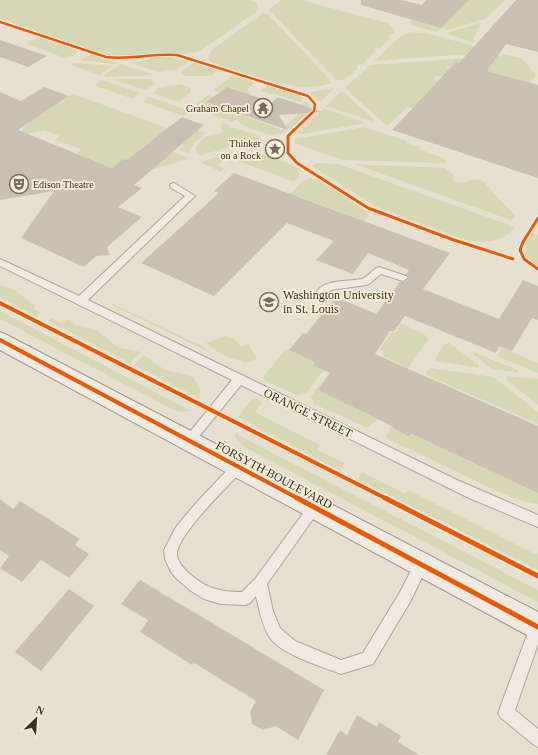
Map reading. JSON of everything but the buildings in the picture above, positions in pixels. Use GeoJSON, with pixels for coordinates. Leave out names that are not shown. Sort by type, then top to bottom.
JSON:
{"type":"FeatureCollection","features":[{"type":"Feature","properties":{"kind":"main road","name":"FORSYTH BOULEVARD"},"geometry":{"type":"LineString","coordinates":[[0,340],[538,627]]}},
{"type":"Feature","properties":{"kind":"lane"},"geometry":{"type":"LineString","coordinates":[[80,300],[191,196],[174,186]]}},
{"type":"Feature","properties":{"kind":"lane","name":"ORANGE STREET"},"geometry":{"type":"LineString","coordinates":[[0,262],[493,503],[538,522]]}},
{"type":"Feature","properties":{"kind":"lane"},"geometry":{"type":"LineString","coordinates":[[322,292],[328,287],[366,282],[379,270],[403,278]]}},
{"type":"Feature","properties":{"kind":"lane"},"geometry":{"type":"LineString","coordinates":[[189,441],[240,380]]}},
{"type":"Feature","properties":{"kind":"lane"},"geometry":{"type":"LineString","coordinates":[[238,467],[183,528],[171,550],[173,564],[182,576],[201,592],[222,599],[244,598],[260,583],[314,508]]}},
{"type":"Feature","properties":{"kind":"lane"},"geometry":{"type":"LineString","coordinates":[[260,583],[266,611],[275,633],[290,646],[341,667],[368,659],[405,597],[421,564]]}},
{"type":"Feature","properties":{"kind":"lane"},"geometry":{"type":"LineString","coordinates":[[538,627],[506,713],[538,739]]}},
{"type":"Feature","properties":{"kind":"green space"},"geometry":{"type":"Polygon","coordinates":[[[0,0],[250,0],[256,3],[258,8],[256,12],[200,51],[185,54],[161,52],[128,57],[117,57],[0,19],[0,0]]]}},
{"type":"Feature","properties":{"kind":"green space"},"geometry":{"type":"Polygon","coordinates":[[[282,0],[302,0],[383,22],[393,27],[395,33],[388,36],[390,38],[379,49],[376,48],[373,50],[376,51],[361,65],[359,64],[356,67],[358,68],[348,77],[339,81],[336,80],[270,11],[269,9],[282,0]]]}},
{"type":"Feature","properties":{"kind":"green space"},"geometry":{"type":"Polygon","coordinates":[[[469,0],[505,0],[485,19],[447,30],[444,28],[435,32],[409,24],[413,20],[441,28],[469,0]]]}},
{"type":"Feature","properties":{"kind":"green space"},"geometry":{"type":"Polygon","coordinates":[[[263,13],[268,14],[332,83],[310,87],[288,85],[227,68],[210,61],[208,56],[214,48],[263,13]]]}},
{"type":"Feature","properties":{"kind":"green space"},"geometry":{"type":"Polygon","coordinates":[[[481,23],[473,39],[474,43],[446,33],[481,23]]]}},
{"type":"Feature","properties":{"kind":"green space"},"geometry":{"type":"Polygon","coordinates":[[[412,32],[426,33],[497,52],[374,61],[402,35],[412,32]]]}},
{"type":"Feature","properties":{"kind":"green space"},"geometry":{"type":"Polygon","coordinates":[[[38,37],[78,52],[71,57],[65,58],[26,44],[38,37]]]}},
{"type":"Feature","properties":{"kind":"green space"},"geometry":{"type":"Polygon","coordinates":[[[90,55],[117,63],[114,64],[80,60],[90,55]]]}},
{"type":"Feature","properties":{"kind":"green space"},"geometry":{"type":"Polygon","coordinates":[[[507,55],[521,58],[536,75],[530,83],[456,62],[451,67],[447,66],[446,68],[450,69],[442,77],[437,76],[434,79],[439,81],[413,109],[407,107],[389,125],[386,125],[345,88],[370,65],[507,55]]]}},
{"type":"Feature","properties":{"kind":"green space"},"geometry":{"type":"Polygon","coordinates":[[[165,56],[188,62],[176,70],[158,72],[131,63],[165,56]]]}},
{"type":"Feature","properties":{"kind":"green space"},"geometry":{"type":"Polygon","coordinates":[[[75,63],[113,66],[99,75],[71,65],[75,63]]]}},
{"type":"Feature","properties":{"kind":"green space"},"geometry":{"type":"Polygon","coordinates":[[[193,63],[217,70],[211,76],[185,76],[181,72],[193,63]]]}},
{"type":"Feature","properties":{"kind":"green space"},"geometry":{"type":"Polygon","coordinates":[[[121,64],[154,75],[103,76],[121,64]]]}},
{"type":"Feature","properties":{"kind":"green space"},"geometry":{"type":"Polygon","coordinates":[[[232,76],[255,82],[247,89],[251,95],[230,87],[218,92],[213,90],[232,76]]]}},
{"type":"Feature","properties":{"kind":"green space"},"geometry":{"type":"Polygon","coordinates":[[[112,79],[153,79],[153,82],[156,84],[145,90],[112,79]]]}},
{"type":"Feature","properties":{"kind":"green space"},"geometry":{"type":"Polygon","coordinates":[[[102,80],[140,93],[133,99],[94,85],[102,80]]]}},
{"type":"Feature","properties":{"kind":"green space"},"geometry":{"type":"Polygon","coordinates":[[[180,84],[190,87],[191,92],[178,102],[153,93],[162,87],[180,84]]]}},
{"type":"Feature","properties":{"kind":"green space"},"geometry":{"type":"Polygon","coordinates":[[[268,85],[297,94],[303,98],[300,102],[261,91],[268,85]]]}},
{"type":"Feature","properties":{"kind":"green space"},"geometry":{"type":"Polygon","coordinates":[[[335,88],[321,101],[309,92],[335,88]]]}},
{"type":"Feature","properties":{"kind":"green space"},"geometry":{"type":"Polygon","coordinates":[[[342,91],[374,120],[372,121],[326,106],[342,91]]]}},
{"type":"Feature","properties":{"kind":"green space"},"geometry":{"type":"Polygon","coordinates":[[[73,94],[173,130],[154,145],[148,143],[127,160],[123,159],[112,168],[77,153],[82,149],[55,140],[60,136],[45,130],[28,134],[21,131],[31,121],[68,99],[66,98],[73,94]]]}},
{"type":"Feature","properties":{"kind":"green space"},"geometry":{"type":"Polygon","coordinates":[[[208,95],[213,96],[207,102],[208,104],[213,104],[282,130],[303,112],[301,110],[305,106],[302,105],[306,101],[310,108],[305,116],[290,128],[283,132],[270,134],[263,133],[240,124],[241,122],[235,120],[233,122],[192,107],[208,95]]]}},
{"type":"Feature","properties":{"kind":"green space"},"geometry":{"type":"Polygon","coordinates":[[[149,97],[190,111],[184,116],[143,102],[149,97]]]}},
{"type":"Feature","properties":{"kind":"green space"},"geometry":{"type":"Polygon","coordinates":[[[323,109],[325,109],[367,123],[296,135],[323,109]]]}},
{"type":"Feature","properties":{"kind":"green space"},"geometry":{"type":"Polygon","coordinates":[[[222,123],[229,125],[230,128],[236,128],[260,136],[260,140],[253,144],[230,147],[197,155],[196,148],[204,138],[223,132],[220,127],[222,123]]]}},
{"type":"Feature","properties":{"kind":"green space"},"geometry":{"type":"Polygon","coordinates":[[[364,127],[407,141],[406,143],[420,147],[419,149],[446,159],[444,163],[342,160],[294,143],[295,139],[364,127]]]}},
{"type":"Feature","properties":{"kind":"green space"},"geometry":{"type":"Polygon","coordinates":[[[197,130],[206,133],[193,144],[190,153],[179,150],[184,146],[182,144],[197,130]]]}},
{"type":"Feature","properties":{"kind":"green space"},"geometry":{"type":"Polygon","coordinates":[[[173,152],[187,157],[188,159],[152,170],[149,169],[173,152]]]}},
{"type":"Feature","properties":{"kind":"green space"},"geometry":{"type":"Polygon","coordinates":[[[241,152],[278,159],[298,168],[300,175],[294,182],[233,159],[231,162],[226,160],[217,165],[224,168],[221,172],[200,162],[223,155],[241,152]]]}},
{"type":"Feature","properties":{"kind":"green space"},"geometry":{"type":"Polygon","coordinates":[[[317,163],[338,164],[515,227],[504,236],[491,241],[469,241],[462,239],[375,206],[312,166],[317,163]]]}},
{"type":"Feature","properties":{"kind":"green space"},"geometry":{"type":"Polygon","coordinates":[[[354,164],[445,168],[453,174],[452,179],[456,182],[466,183],[470,179],[482,180],[515,216],[511,220],[354,164]]]}},
{"type":"Feature","properties":{"kind":"green space"},"geometry":{"type":"Polygon","coordinates":[[[310,178],[322,181],[367,212],[369,215],[364,221],[298,196],[293,201],[286,198],[303,181],[310,178]]]}},
{"type":"Feature","properties":{"kind":"green space"},"geometry":{"type":"Polygon","coordinates":[[[532,233],[538,235],[538,266],[528,259],[525,251],[525,247],[532,233]]]}},
{"type":"Feature","properties":{"kind":"green space"},"geometry":{"type":"Polygon","coordinates":[[[0,285],[13,289],[35,306],[33,309],[41,313],[36,316],[0,297],[0,285]]]}},
{"type":"Feature","properties":{"kind":"green space"},"geometry":{"type":"Polygon","coordinates":[[[109,302],[202,346],[211,353],[116,307],[109,302]]]}},
{"type":"Feature","properties":{"kind":"green space"},"geometry":{"type":"Polygon","coordinates":[[[0,311],[191,411],[180,412],[172,409],[0,319],[0,311]]]}},
{"type":"Feature","properties":{"kind":"green space"},"geometry":{"type":"Polygon","coordinates":[[[51,318],[62,323],[66,320],[70,320],[76,325],[95,329],[119,348],[141,352],[130,363],[48,321],[51,318]]]}},
{"type":"Feature","properties":{"kind":"green space"},"geometry":{"type":"Polygon","coordinates":[[[398,322],[424,334],[428,338],[408,368],[383,356],[383,351],[380,349],[392,332],[396,332],[400,326],[398,322]]]}},
{"type":"Feature","properties":{"kind":"green space"},"geometry":{"type":"Polygon","coordinates":[[[226,336],[234,338],[241,347],[248,344],[257,359],[245,363],[223,355],[206,343],[226,336]]]}},
{"type":"Feature","properties":{"kind":"green space"},"geometry":{"type":"Polygon","coordinates":[[[449,343],[479,365],[479,368],[436,361],[436,357],[444,344],[449,343]]]}},
{"type":"Feature","properties":{"kind":"green space"},"geometry":{"type":"Polygon","coordinates":[[[502,348],[538,363],[538,373],[497,356],[502,348]]]}},
{"type":"Feature","properties":{"kind":"green space"},"geometry":{"type":"Polygon","coordinates":[[[286,349],[326,368],[306,393],[297,395],[264,380],[265,378],[263,377],[286,349]]]}},
{"type":"Feature","properties":{"kind":"green space"},"geometry":{"type":"Polygon","coordinates":[[[473,352],[519,371],[516,372],[492,369],[474,355],[473,352]]]}},
{"type":"Feature","properties":{"kind":"green space"},"geometry":{"type":"Polygon","coordinates":[[[144,355],[165,370],[192,376],[200,389],[199,398],[134,365],[144,355]]]}},
{"type":"Feature","properties":{"kind":"green space"},"geometry":{"type":"Polygon","coordinates":[[[431,368],[493,377],[538,412],[538,424],[426,375],[428,370],[431,368]]]}},
{"type":"Feature","properties":{"kind":"green space"},"geometry":{"type":"Polygon","coordinates":[[[332,370],[318,390],[378,419],[368,428],[314,404],[311,396],[332,370]]]}},
{"type":"Feature","properties":{"kind":"green space"},"geometry":{"type":"Polygon","coordinates":[[[505,377],[538,379],[538,405],[508,381],[505,377]]]}},
{"type":"Feature","properties":{"kind":"green space"},"geometry":{"type":"Polygon","coordinates":[[[257,398],[262,402],[255,412],[320,445],[317,450],[345,463],[341,471],[238,417],[252,399],[257,398]]]}},
{"type":"Feature","properties":{"kind":"green space"},"geometry":{"type":"Polygon","coordinates":[[[392,426],[408,436],[412,434],[538,493],[538,504],[522,501],[501,493],[388,439],[386,436],[392,426]]]}},
{"type":"Feature","properties":{"kind":"green space"},"geometry":{"type":"Polygon","coordinates":[[[234,433],[538,590],[538,602],[246,448],[237,440],[234,433]]]}},
{"type":"Feature","properties":{"kind":"green space"},"geometry":{"type":"Polygon","coordinates":[[[362,472],[405,494],[408,490],[537,555],[538,552],[538,570],[358,479],[362,472]]]}},
{"type":"Feature","properties":{"kind":"cycle path"},"geometry":{"type":"LineString","coordinates":[[0,22],[106,57],[133,58],[168,54],[177,55],[308,96],[315,104],[314,111],[288,136],[288,153],[297,163],[368,208],[451,239],[513,259]]}},
{"type":"Feature","properties":{"kind":"cycle path"},"geometry":{"type":"LineString","coordinates":[[538,218],[523,242],[520,250],[524,259],[538,269]]}},
{"type":"Feature","properties":{"kind":"cycle path"},"geometry":{"type":"LineString","coordinates":[[0,303],[538,576]]}},
{"type":"Feature","properties":{"kind":"cycle path"},"geometry":{"type":"LineString","coordinates":[[0,340],[538,627]]}},
{"type":"Feature","properties":{"kind":"place","name":"Graham Chapel"},"geometry":{"type":"Point","coordinates":[263,108]}},
{"type":"Feature","properties":{"kind":"place","name":"Thinker on a Rock"},"geometry":{"type":"Point","coordinates":[275,149]}},
{"type":"Feature","properties":{"kind":"place","name":"Edison Theatre"},"geometry":{"type":"Point","coordinates":[19,184]}},
{"type":"Feature","properties":{"kind":"place","name":"Washington University in St. Louis"},"geometry":{"type":"Point","coordinates":[269,302]}}]}
